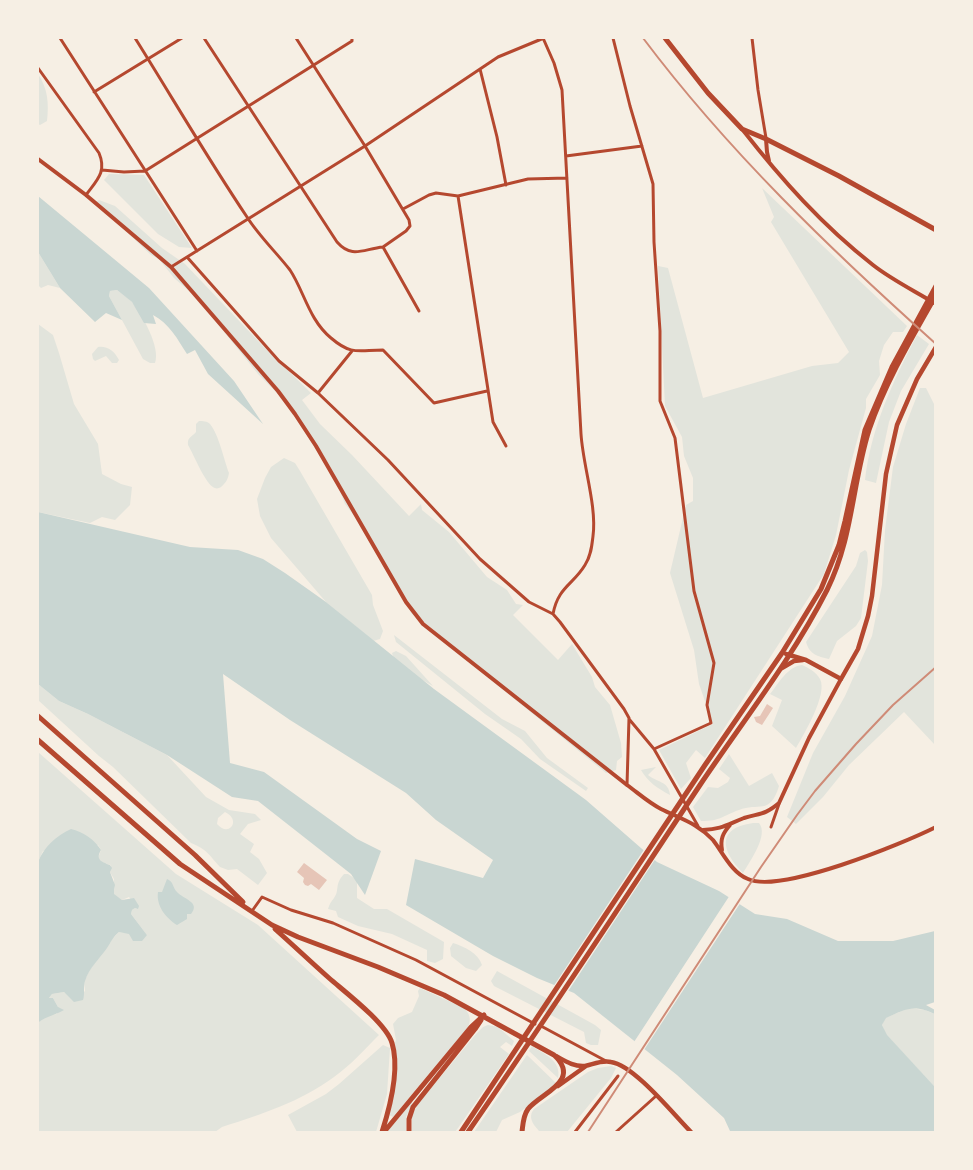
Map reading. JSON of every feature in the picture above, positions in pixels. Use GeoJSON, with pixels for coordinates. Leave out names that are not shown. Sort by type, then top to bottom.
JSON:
{"type":"FeatureCollection","features":[{"type":"Feature","properties":{"kind":"main road"},"geometry":{"type":"LineString","coordinates":[[665,38],[708,94],[742,129],[839,176],[935,229]]}},
{"type":"Feature","properties":{"kind":"main road"},"geometry":{"type":"LineString","coordinates":[[463,1132],[808,612],[829,572],[846,520],[865,430],[880,392],[935,288]]}},
{"type":"Feature","properties":{"kind":"main road"},"geometry":{"type":"LineString","coordinates":[[463,1132],[522,1055],[711,769],[789,656],[826,591],[835,573],[851,521],[869,430],[904,348],[936,296]]}},
{"type":"Feature","properties":{"kind":"main road"},"geometry":{"type":"LineString","coordinates":[[782,653],[806,660],[841,679],[858,649],[872,596],[886,474],[897,425],[917,379],[934,349]]}},
{"type":"Feature","properties":{"kind":"main road"},"geometry":{"type":"LineString","coordinates":[[776,674],[787,664],[806,660]]}},
{"type":"Feature","properties":{"kind":"main road"},"geometry":{"type":"LineString","coordinates":[[38,716],[195,855],[252,911]]}},
{"type":"Feature","properties":{"kind":"main road"},"geometry":{"type":"LineString","coordinates":[[38,740],[180,864],[265,920],[298,938],[346,954],[432,989],[484,1014],[572,1064],[588,1065],[606,1061],[618,1063],[636,1075],[691,1132]]}},
{"type":"Feature","properties":{"kind":"main road"},"geometry":{"type":"LineString","coordinates":[[265,920],[357,1003],[389,1036],[394,1053],[393,1077],[383,1132]]}},
{"type":"Feature","properties":{"kind":"main road"},"geometry":{"type":"LineString","coordinates":[[383,1132],[484,1014]]}},
{"type":"Feature","properties":{"kind":"main road"},"geometry":{"type":"LineString","coordinates":[[409,1132],[409,1119],[413,1107],[475,1029],[484,1014]]}},
{"type":"Feature","properties":{"kind":"main road"},"geometry":{"type":"LineString","coordinates":[[554,1055],[560,1062],[563,1072],[562,1079],[556,1087]]}},
{"type":"Feature","properties":{"kind":"main road"},"geometry":{"type":"LineString","coordinates":[[522,1132],[526,1112],[556,1087],[588,1065]]}},
{"type":"Feature","properties":{"kind":"street"},"geometry":{"type":"LineString","coordinates":[[60,38],[197,251]]}},
{"type":"Feature","properties":{"kind":"street"},"geometry":{"type":"LineString","coordinates":[[135,38],[248,219],[291,272],[318,324],[330,337],[352,351],[383,350],[434,403],[487,391]]}},
{"type":"Feature","properties":{"kind":"street"},"geometry":{"type":"LineString","coordinates":[[94,92],[182,38]]}},
{"type":"Feature","properties":{"kind":"street"},"geometry":{"type":"LineString","coordinates":[[204,38],[299,187],[343,250],[358,252],[383,247],[406,231],[410,226],[409,220],[365,146],[296,38]]}},
{"type":"Feature","properties":{"kind":"street"},"geometry":{"type":"LineString","coordinates":[[102,170],[145,171],[356,38]]}},
{"type":"Feature","properties":{"kind":"street"},"geometry":{"type":"LineString","coordinates":[[171,267],[365,146],[498,57],[543,38],[554,63],[562,90],[582,454],[594,518],[594,535],[590,554],[585,565],[559,595],[555,603],[554,614]]}},
{"type":"Feature","properties":{"kind":"street"},"geometry":{"type":"LineString","coordinates":[[613,38],[653,184],[654,242],[660,331],[660,401],[675,438],[694,591],[714,663],[707,705],[711,724],[654,749]]}},
{"type":"Feature","properties":{"kind":"street"},"geometry":{"type":"LineString","coordinates":[[752,38],[767,152],[771,165]]}},
{"type":"Feature","properties":{"kind":"street"},"geometry":{"type":"LineString","coordinates":[[38,68],[99,153],[102,161],[102,170],[86,195]]}},
{"type":"Feature","properties":{"kind":"street"},"geometry":{"type":"LineString","coordinates":[[480,69],[498,138],[506,185]]}},
{"type":"Feature","properties":{"kind":"street"},"geometry":{"type":"LineString","coordinates":[[742,129],[787,185],[823,221],[874,266],[936,304]]}},
{"type":"Feature","properties":{"kind":"street"},"geometry":{"type":"LineString","coordinates":[[566,156],[642,146]]}},
{"type":"Feature","properties":{"kind":"street"},"geometry":{"type":"LineString","coordinates":[[38,159],[86,195],[171,267],[278,391],[295,414],[406,602],[423,624],[627,785],[660,808],[698,826]]}},
{"type":"Feature","properties":{"kind":"street"},"geometry":{"type":"LineString","coordinates":[[403,209],[429,195],[445,194],[458,196],[528,179],[567,178]]}},
{"type":"Feature","properties":{"kind":"street"},"geometry":{"type":"LineString","coordinates":[[458,196],[487,391],[493,422],[506,446]]}},
{"type":"Feature","properties":{"kind":"street"},"geometry":{"type":"LineString","coordinates":[[383,247],[419,311]]}},
{"type":"Feature","properties":{"kind":"street"},"geometry":{"type":"LineString","coordinates":[[187,258],[279,361],[318,394],[388,460],[480,559],[529,602],[554,614],[629,718],[654,749],[698,826],[723,852],[734,869],[747,879],[758,882],[772,882],[861,859],[936,827]]}},
{"type":"Feature","properties":{"kind":"street"},"geometry":{"type":"LineString","coordinates":[[318,394],[352,351]]}},
{"type":"Feature","properties":{"kind":"street"},"geometry":{"type":"LineString","coordinates":[[771,827],[779,803],[809,738],[841,679]]}},
{"type":"Feature","properties":{"kind":"street"},"geometry":{"type":"LineString","coordinates":[[627,785],[629,718]]}},
{"type":"Feature","properties":{"kind":"street"},"geometry":{"type":"LineString","coordinates":[[702,830],[719,829],[744,818],[763,814],[779,803]]}},
{"type":"Feature","properties":{"kind":"street"},"geometry":{"type":"LineString","coordinates":[[723,852],[721,843],[723,833],[732,824]]}},
{"type":"Feature","properties":{"kind":"street"},"geometry":{"type":"LineString","coordinates":[[252,911],[262,897],[291,910],[333,922],[434,969],[606,1061]]}},
{"type":"Feature","properties":{"kind":"street"},"geometry":{"type":"LineString","coordinates":[[575,1132],[618,1076]]}},
{"type":"Feature","properties":{"kind":"street"},"geometry":{"type":"LineString","coordinates":[[616,1132],[656,1096]]}},
{"type":"Feature","properties":{"kind":"shaded area"},"geometry":{"type":"Polygon","coordinates":[[[38,74],[44,85],[48,102],[47,121],[40,125],[38,124],[38,74]]]}},
{"type":"Feature","properties":{"kind":"shaded area"},"geometry":{"type":"Polygon","coordinates":[[[109,174],[144,175],[192,248],[179,247],[158,234],[104,180],[109,174]]]}},
{"type":"Feature","properties":{"kind":"shaded area"},"geometry":{"type":"Polygon","coordinates":[[[762,188],[907,326],[903,332],[893,332],[884,345],[879,361],[880,375],[866,399],[866,408],[849,470],[836,535],[824,574],[705,758],[696,750],[686,763],[691,778],[681,789],[659,750],[713,724],[699,684],[694,650],[670,573],[686,505],[693,501],[693,478],[684,456],[682,437],[665,406],[658,266],[668,268],[703,398],[812,366],[838,363],[849,352],[771,222],[774,217],[762,188]]]}},
{"type":"Feature","properties":{"kind":"shaded area"},"geometry":{"type":"Polygon","coordinates":[[[38,196],[149,288],[234,381],[263,424],[208,374],[195,350],[187,354],[177,338],[159,318],[153,315],[156,324],[144,323],[132,302],[117,290],[110,291],[109,296],[122,320],[106,313],[95,322],[60,288],[38,252],[38,196]]]}},
{"type":"Feature","properties":{"kind":"shaded area"},"geometry":{"type":"Polygon","coordinates":[[[99,200],[115,206],[162,248],[185,264],[311,393],[302,400],[320,424],[409,516],[421,504],[422,510],[449,532],[487,577],[507,590],[516,604],[523,605],[513,615],[558,660],[572,644],[592,677],[595,687],[610,705],[621,743],[622,757],[617,761],[616,770],[606,773],[460,655],[434,630],[412,614],[369,535],[345,504],[335,479],[284,400],[258,374],[196,297],[174,278],[159,259],[151,255],[95,202],[99,200]]]}},
{"type":"Feature","properties":{"kind":"shaded area"},"geometry":{"type":"Polygon","coordinates":[[[38,252],[60,288],[48,285],[41,288],[38,285],[38,252]]]}},
{"type":"Feature","properties":{"kind":"shaded area"},"geometry":{"type":"Polygon","coordinates":[[[117,290],[132,302],[141,314],[153,340],[156,357],[155,363],[150,363],[143,359],[109,296],[110,291],[117,290]]]}},
{"type":"Feature","properties":{"kind":"shaded area"},"geometry":{"type":"Polygon","coordinates":[[[38,324],[53,335],[74,404],[98,444],[102,474],[121,484],[132,487],[130,505],[115,520],[102,517],[90,523],[38,512],[38,324]]]}},
{"type":"Feature","properties":{"kind":"shaded area"},"geometry":{"type":"Polygon","coordinates":[[[917,335],[929,344],[901,391],[889,422],[876,483],[865,480],[872,442],[884,405],[917,335]]]}},
{"type":"Feature","properties":{"kind":"shaded area"},"geometry":{"type":"Polygon","coordinates":[[[98,347],[108,348],[113,352],[119,360],[117,363],[112,363],[106,356],[95,361],[92,354],[98,347]]]}},
{"type":"Feature","properties":{"kind":"shaded area"},"geometry":{"type":"Polygon","coordinates":[[[920,388],[926,388],[936,408],[935,745],[904,712],[849,765],[823,797],[796,824],[787,817],[813,753],[845,696],[872,636],[882,585],[885,530],[893,467],[906,424],[920,388]]]}},
{"type":"Feature","properties":{"kind":"shaded area"},"geometry":{"type":"Polygon","coordinates":[[[199,421],[208,422],[213,429],[219,441],[229,473],[226,482],[219,488],[213,487],[206,479],[188,445],[189,439],[196,432],[196,424],[199,421]]]}},
{"type":"Feature","properties":{"kind":"shaded area"},"geometry":{"type":"Polygon","coordinates":[[[284,458],[295,463],[372,595],[373,605],[383,631],[380,639],[373,641],[326,602],[271,538],[260,516],[257,499],[271,467],[284,458]]]}},
{"type":"Feature","properties":{"kind":"shaded area"},"geometry":{"type":"Polygon","coordinates":[[[38,512],[190,547],[238,550],[263,559],[326,602],[434,689],[586,800],[657,862],[719,891],[755,914],[787,919],[838,941],[893,941],[935,931],[935,1002],[926,1005],[935,1010],[935,1014],[921,1009],[910,1009],[886,1018],[882,1025],[887,1035],[935,1087],[935,1132],[730,1131],[724,1118],[677,1075],[574,993],[537,978],[493,956],[406,905],[415,859],[483,878],[493,860],[436,820],[406,793],[290,720],[223,674],[230,763],[264,772],[357,839],[381,851],[365,895],[351,874],[258,801],[232,797],[167,755],[59,701],[38,684],[38,512]]]}},
{"type":"Feature","properties":{"kind":"shaded area"},"geometry":{"type":"Polygon","coordinates":[[[865,550],[868,561],[861,618],[856,626],[837,641],[829,659],[818,656],[810,650],[806,642],[856,566],[860,553],[865,550]]]}},
{"type":"Feature","properties":{"kind":"shaded area"},"geometry":{"type":"Polygon","coordinates":[[[394,635],[502,719],[525,731],[547,758],[588,788],[586,791],[540,759],[521,739],[485,714],[396,642],[394,635]]]}},
{"type":"Feature","properties":{"kind":"shaded area"},"geometry":{"type":"Polygon","coordinates":[[[396,651],[406,656],[433,686],[398,664],[392,653],[396,651]]]}},
{"type":"Feature","properties":{"kind":"shaded area"},"geometry":{"type":"Polygon","coordinates":[[[802,665],[816,674],[822,686],[814,714],[796,748],[772,726],[782,700],[770,694],[788,672],[802,665]]]}},
{"type":"Feature","properties":{"kind":"shaded area"},"geometry":{"type":"Polygon","coordinates":[[[38,684],[59,701],[167,755],[206,797],[229,810],[255,814],[261,820],[248,824],[240,834],[254,844],[250,852],[259,859],[267,873],[258,885],[237,869],[228,870],[220,867],[205,851],[191,843],[113,767],[38,700],[38,684]],[[225,812],[218,818],[217,824],[221,828],[226,829],[232,826],[233,819],[225,812]]]}},
{"type":"Feature","properties":{"kind":"shaded area"},"geometry":{"type":"Polygon","coordinates":[[[38,752],[176,874],[258,925],[379,1035],[358,1057],[334,1077],[308,1094],[222,1127],[215,1132],[38,1132],[39,1022],[48,1015],[57,1014],[58,1007],[53,998],[49,998],[52,994],[64,992],[74,1001],[85,991],[85,978],[119,932],[147,935],[131,914],[132,910],[138,909],[129,897],[122,900],[114,895],[114,879],[110,872],[111,865],[100,862],[98,858],[101,850],[98,845],[43,851],[38,862],[38,752]]]}},
{"type":"Feature","properties":{"kind":"shaded area"},"geometry":{"type":"Polygon","coordinates":[[[729,754],[749,786],[772,773],[779,786],[772,801],[767,805],[746,808],[717,819],[701,821],[693,807],[708,787],[718,788],[728,782],[730,778],[719,769],[729,754]]]}},
{"type":"Feature","properties":{"kind":"shaded area"},"geometry":{"type":"Polygon","coordinates":[[[656,767],[648,775],[665,784],[670,795],[653,784],[641,770],[656,767]]]}},
{"type":"Feature","properties":{"kind":"shaded area"},"geometry":{"type":"Polygon","coordinates":[[[753,823],[759,823],[762,834],[754,855],[743,873],[730,857],[726,842],[728,835],[733,830],[753,823]]]}},
{"type":"Feature","properties":{"kind":"shaded area"},"geometry":{"type":"Polygon","coordinates":[[[71,829],[88,836],[101,850],[99,858],[112,868],[110,872],[115,885],[114,894],[122,900],[134,898],[139,906],[138,909],[132,910],[131,914],[147,935],[142,941],[133,941],[129,934],[119,932],[89,972],[84,983],[83,1000],[74,1002],[64,992],[52,994],[49,998],[53,998],[58,1007],[64,1010],[39,1022],[38,1031],[38,862],[51,842],[71,829]]]}},
{"type":"Feature","properties":{"kind":"shaded area"},"geometry":{"type":"Polygon","coordinates":[[[344,874],[348,874],[357,880],[357,898],[374,909],[387,909],[444,942],[443,959],[435,963],[427,961],[427,950],[392,934],[358,926],[338,917],[336,911],[328,909],[336,895],[339,881],[344,874]]]}},
{"type":"Feature","properties":{"kind":"shaded area"},"geometry":{"type":"Polygon","coordinates":[[[167,879],[177,892],[194,906],[191,914],[187,914],[187,919],[177,925],[169,919],[160,907],[158,892],[162,892],[167,879]]]}},
{"type":"Feature","properties":{"kind":"shaded area"},"geometry":{"type":"Polygon","coordinates":[[[453,943],[474,954],[482,965],[476,971],[466,968],[451,956],[450,948],[453,943]]]}},
{"type":"Feature","properties":{"kind":"shaded area"},"geometry":{"type":"Polygon","coordinates":[[[497,971],[595,1025],[601,1030],[598,1045],[586,1043],[584,1032],[494,986],[491,981],[497,971]]]}},
{"type":"Feature","properties":{"kind":"shaded area"},"geometry":{"type":"Polygon","coordinates":[[[420,988],[464,1008],[469,1014],[470,1021],[468,1027],[393,1117],[389,1115],[393,1092],[394,1046],[396,1040],[393,1024],[398,1018],[412,1012],[419,996],[418,991],[420,988]]]}},
{"type":"Feature","properties":{"kind":"shaded area"},"geometry":{"type":"Polygon","coordinates":[[[909,1008],[925,1010],[935,1014],[935,1087],[886,1035],[882,1025],[885,1018],[909,1008]]]}},
{"type":"Feature","properties":{"kind":"shaded area"},"geometry":{"type":"Polygon","coordinates":[[[488,1025],[498,1027],[514,1041],[512,1046],[506,1042],[500,1047],[509,1054],[458,1128],[455,1132],[412,1132],[412,1115],[418,1104],[476,1034],[488,1025]]]}},
{"type":"Feature","properties":{"kind":"shaded area"},"geometry":{"type":"Polygon","coordinates":[[[383,1045],[390,1048],[387,1094],[376,1132],[297,1132],[288,1115],[326,1094],[383,1045]]]}},
{"type":"Feature","properties":{"kind":"shaded area"},"geometry":{"type":"Polygon","coordinates":[[[532,1046],[547,1055],[555,1063],[559,1072],[558,1078],[529,1051],[532,1046]]]}},
{"type":"Feature","properties":{"kind":"shaded area"},"geometry":{"type":"Polygon","coordinates":[[[527,1055],[557,1084],[520,1112],[502,1120],[496,1132],[474,1132],[527,1055]]]}},
{"type":"Feature","properties":{"kind":"shaded area"},"geometry":{"type":"Polygon","coordinates":[[[611,1066],[616,1068],[611,1078],[567,1132],[540,1132],[531,1118],[534,1109],[588,1072],[611,1066]]]}},
{"type":"Feature","properties":{"kind":"shaded area"},"geometry":{"type":"Polygon","coordinates":[[[411,1102],[413,1103],[406,1117],[406,1132],[387,1132],[411,1102]]]}},
{"type":"Feature","properties":{"kind":"pier"},"geometry":{"type":"Polygon","coordinates":[[[645,848],[656,858],[567,993],[553,987],[645,848]]]}},
{"type":"Feature","properties":{"kind":"pier"},"geometry":{"type":"Polygon","coordinates":[[[730,895],[741,902],[644,1050],[634,1042],[730,895]]]}},
{"type":"Feature","properties":{"kind":"building"},"geometry":{"type":"Polygon","coordinates":[[[767,704],[773,708],[762,725],[756,722],[754,717],[760,716],[767,704]]]}},
{"type":"Feature","properties":{"kind":"building"},"geometry":{"type":"Polygon","coordinates":[[[304,863],[327,880],[319,890],[311,884],[305,885],[303,882],[304,878],[297,872],[304,863]]]}},
{"type":"Feature","properties":{"kind":"railway"},"geometry":{"type":"LineString","coordinates":[[643,38],[710,120],[782,198],[857,272],[936,344]]}},
{"type":"Feature","properties":{"kind":"railway"},"geometry":{"type":"LineString","coordinates":[[588,1132],[797,815],[856,744],[893,705],[936,667]]}}]}
